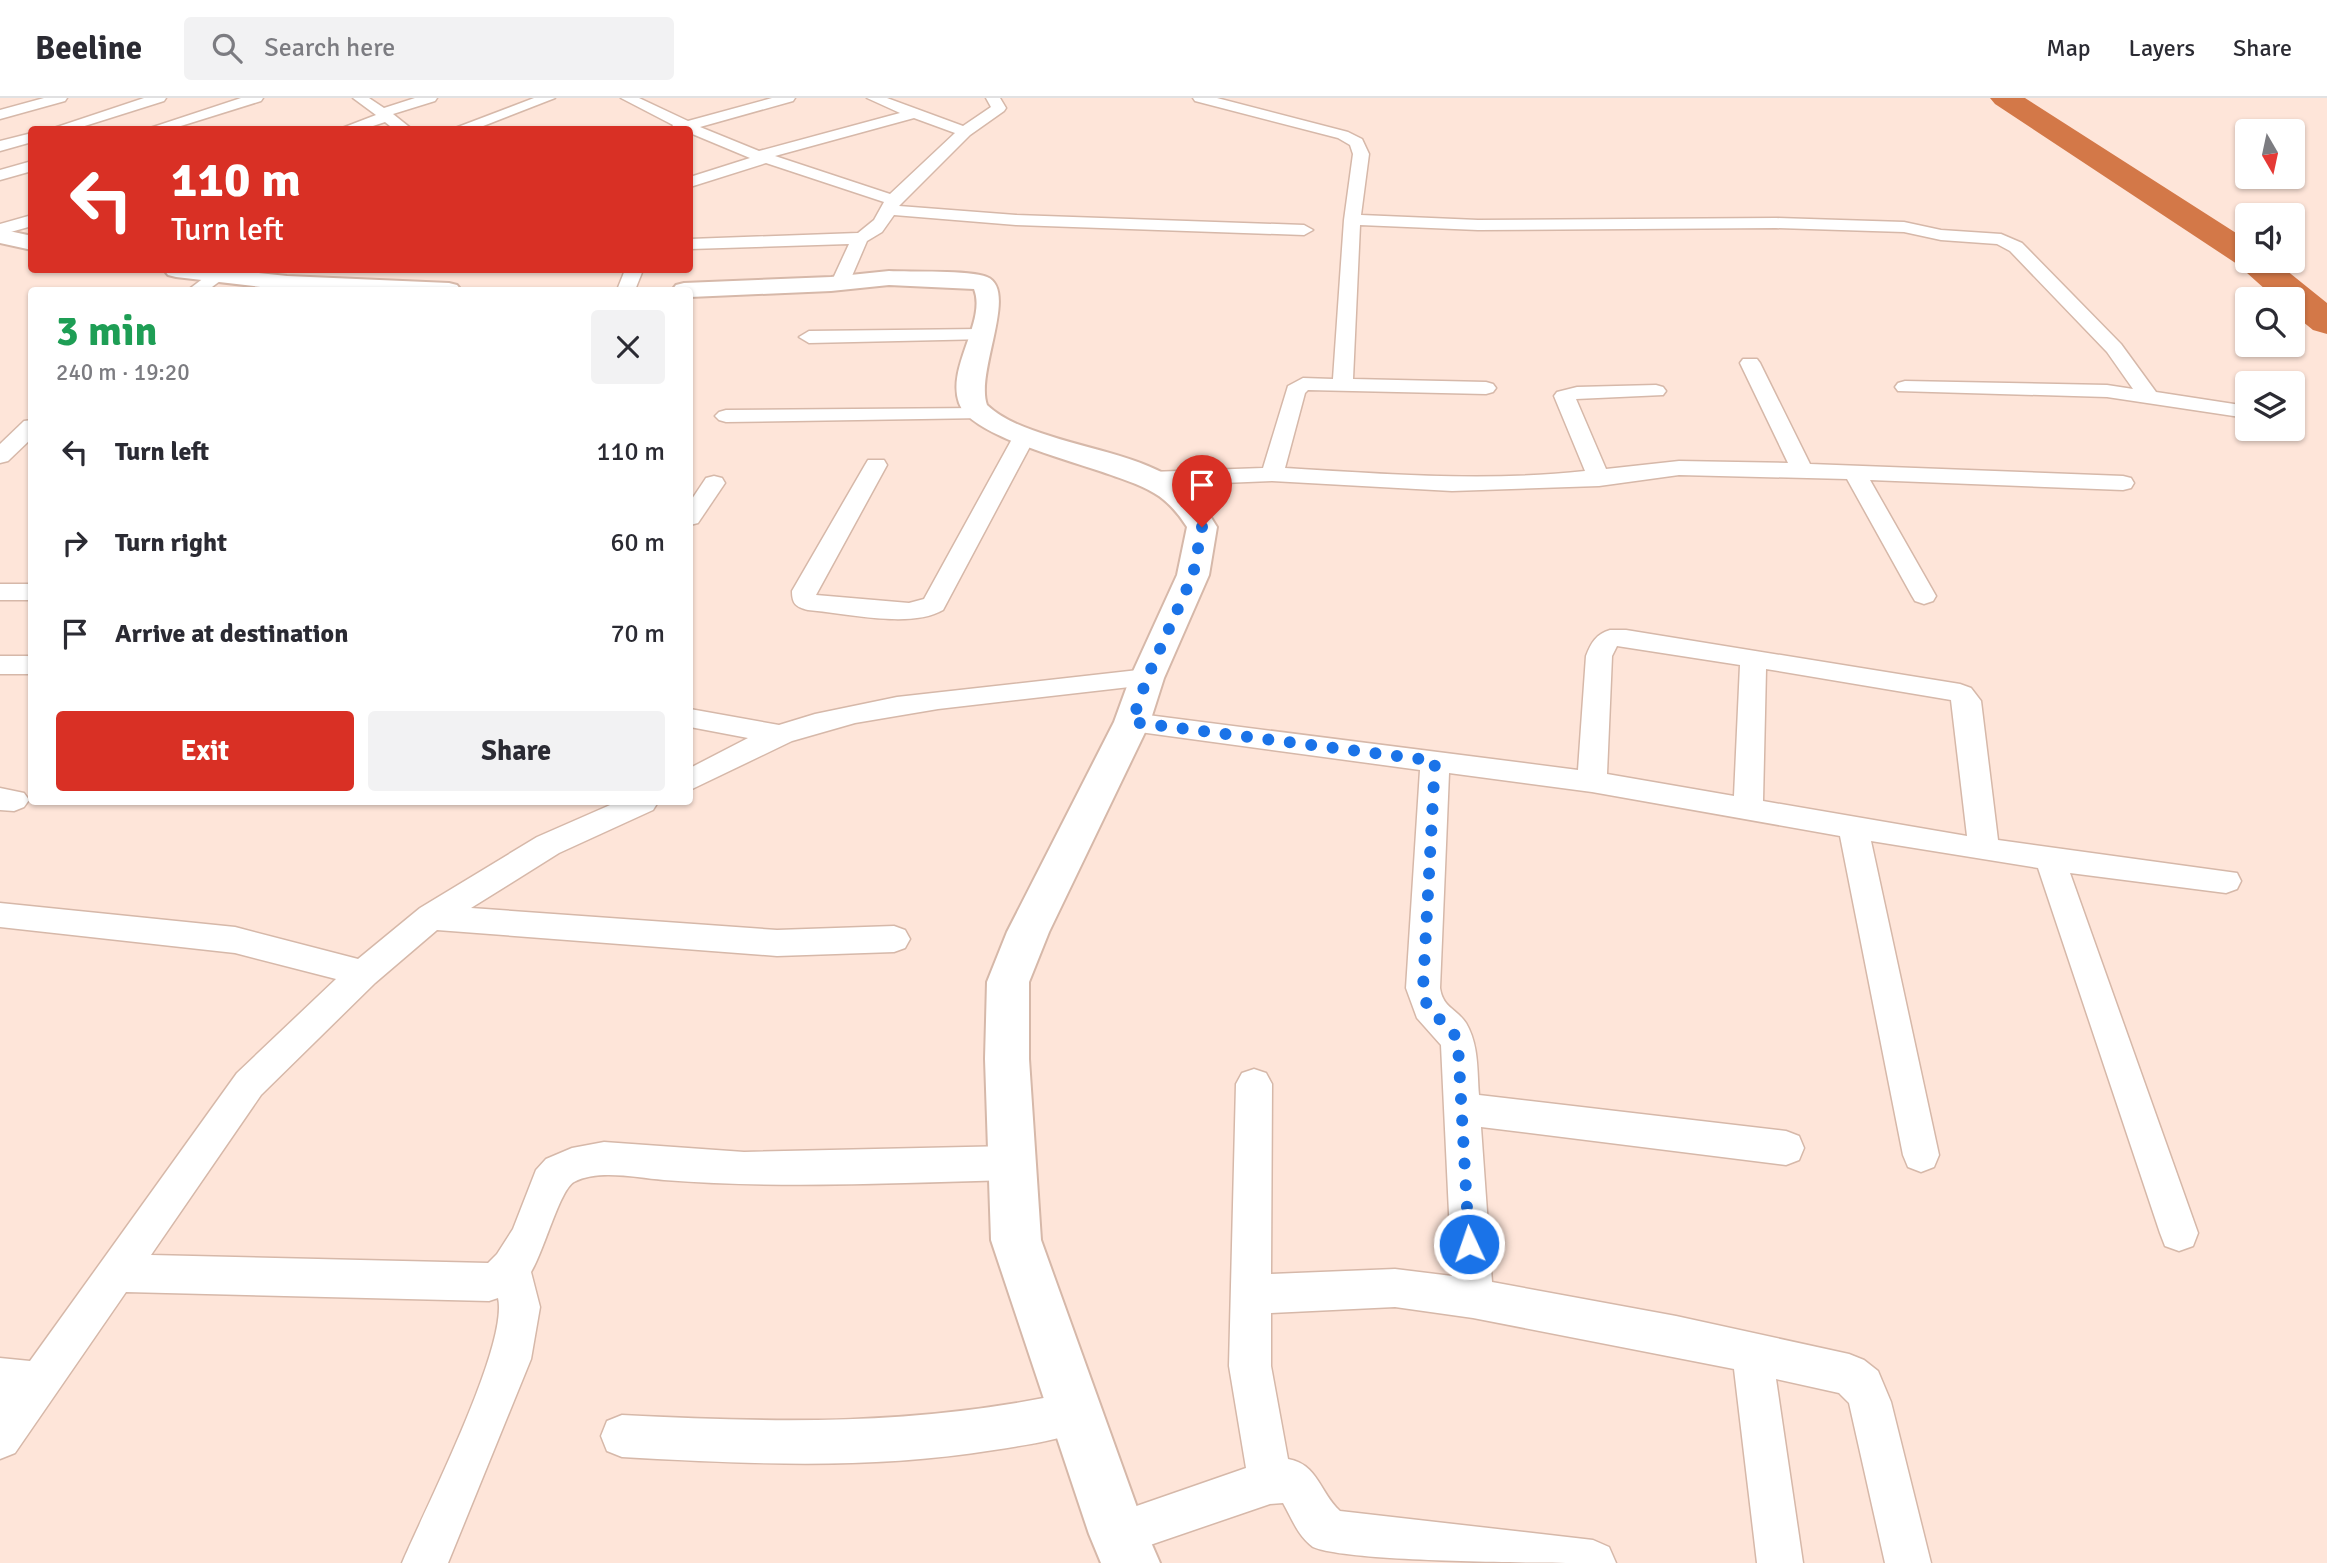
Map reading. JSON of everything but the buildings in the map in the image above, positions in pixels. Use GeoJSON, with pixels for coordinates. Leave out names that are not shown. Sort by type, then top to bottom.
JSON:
{"type":"FeatureCollection","features":[{"type":"Feature","properties":{"kind":"street"},"geometry":{"type":"LineString","coordinates":[[0,116],[60,98]]}},
{"type":"Feature","properties":{"kind":"street"},"geometry":{"type":"LineString","coordinates":[[68,126],[159,98]]}},
{"type":"Feature","properties":{"kind":"street"},"geometry":{"type":"LineString","coordinates":[[164,126],[256,98]]}},
{"type":"Feature","properties":{"kind":"street"},"geometry":{"type":"LineString","coordinates":[[360,98],[401,126]]}},
{"type":"Feature","properties":{"kind":"street"},"geometry":{"type":"LineString","coordinates":[[355,126],[430,98]]}},
{"type":"Feature","properties":{"kind":"street"},"geometry":{"type":"LineString","coordinates":[[468,126],[548,98]]}},
{"type":"Feature","properties":{"kind":"street"},"geometry":{"type":"LineString","coordinates":[[628,98],[677,126]]}},
{"type":"Feature","properties":{"kind":"street"},"geometry":{"type":"LineString","coordinates":[[688,126],[788,98]]}},
{"type":"Feature","properties":{"kind":"street"},"geometry":{"type":"LineString","coordinates":[[874,98],[965,132]]}},
{"type":"Feature","properties":{"kind":"street"},"geometry":{"type":"LineString","coordinates":[[693,244],[860,238],[872,232],[891,205],[965,132],[999,108],[993,98]]}},
{"type":"Feature","properties":{"kind":"street"},"geometry":{"type":"LineString","coordinates":[[1200,98],[1343,135],[1357,142],[1361,154],[1352,220],[1343,383]]}},
{"type":"Feature","properties":{"kind":"street"},"geometry":{"type":"LineString","coordinates":[[693,181],[761,157],[913,114]]}},
{"type":"Feature","properties":{"kind":"street"},"geometry":{"type":"LineString","coordinates":[[693,132],[891,205],[1016,220],[1304,230]]}},
{"type":"Feature","properties":{"kind":"street"},"geometry":{"type":"LineString","coordinates":[[0,146],[28,137]]}},
{"type":"Feature","properties":{"kind":"street"},"geometry":{"type":"LineString","coordinates":[[0,175],[28,167]]}},
{"type":"Feature","properties":{"kind":"street"},"geometry":{"type":"LineString","coordinates":[[1352,220],[1491,225],[1815,225],[1910,228],[1941,235],[2001,239],[2016,247],[2114,348],[2148,395]]}},
{"type":"Feature","properties":{"kind":"street"},"geometry":{"type":"LineString","coordinates":[[0,230],[28,221]]}},
{"type":"Feature","properties":{"kind":"street"},"geometry":{"type":"LineString","coordinates":[[0,236],[28,242]]}},
{"type":"Feature","properties":{"kind":"street"},"geometry":{"type":"LineString","coordinates":[[840,283],[860,238]]}},
{"type":"Feature","properties":{"kind":"street"},"geometry":{"type":"LineString","coordinates":[[202,273],[287,283],[380,287]]}},
{"type":"Feature","properties":{"kind":"street"},"geometry":{"type":"LineString","coordinates":[[201,287],[219,275]]}},
{"type":"Feature","properties":{"kind":"street"},"geometry":{"type":"LineString","coordinates":[[693,290],[922,277],[979,282],[987,287],[989,302],[970,391],[978,414]]}},
{"type":"Feature","properties":{"kind":"street"},"geometry":{"type":"LineString","coordinates":[[809,337],[981,335]]}},
{"type":"Feature","properties":{"kind":"street"},"geometry":{"type":"LineString","coordinates":[[1750,363],[1802,470]]}},
{"type":"Feature","properties":{"kind":"street"},"geometry":{"type":"LineString","coordinates":[[1272,474],[1295,390],[1311,383],[1486,388]]}},
{"type":"Feature","properties":{"kind":"street"},"geometry":{"type":"LineString","coordinates":[[1905,387],[2072,389],[2148,395],[2235,410]]}},
{"type":"Feature","properties":{"kind":"street"},"geometry":{"type":"LineString","coordinates":[[1599,479],[1563,396],[1577,393],[1656,391]]}},
{"type":"Feature","properties":{"kind":"street"},"geometry":{"type":"LineString","coordinates":[[726,416],[978,414],[1023,439],[1106,462],[1150,479],[1173,492],[1190,507],[1202,527],[1193,575],[1147,678],[1132,722],[1028,932],[1008,982],[1011,1163],[1016,1240],[1125,1548],[1270,1482],[1291,1481],[1297,1485],[1322,1526],[1330,1532],[1592,1563]]}},
{"type":"Feature","properties":{"kind":"street"},"geometry":{"type":"LineString","coordinates":[[0,456],[28,430]]}},
{"type":"Feature","properties":{"kind":"street"},"geometry":{"type":"LineString","coordinates":[[877,465],[804,591],[804,600],[909,611],[924,610],[934,604],[1023,439]]}},
{"type":"Feature","properties":{"kind":"street"},"geometry":{"type":"LineString","coordinates":[[1150,479],[1272,474],[1452,484],[1540,484],[1679,468],[1721,467],[2123,484]]}},
{"type":"Feature","properties":{"kind":"street"},"geometry":{"type":"LineString","coordinates":[[1856,474],[1924,596]]}},
{"type":"Feature","properties":{"kind":"street"},"geometry":{"type":"LineString","coordinates":[[693,514],[714,483]]}},
{"type":"Feature","properties":{"kind":"street"},"geometry":{"type":"LineString","coordinates":[[0,592],[28,592]]}},
{"type":"Feature","properties":{"kind":"street"},"geometry":{"type":"LineString","coordinates":[[1592,782],[1599,656],[1605,641],[1610,638],[1626,638],[1752,658],[1961,694],[1967,701],[1984,850]]}},
{"type":"Feature","properties":{"kind":"street"},"geometry":{"type":"LineString","coordinates":[[1748,810],[1752,658]]}},
{"type":"Feature","properties":{"kind":"street"},"geometry":{"type":"LineString","coordinates":[[0,665],[28,665]]}},
{"type":"Feature","properties":{"kind":"street"},"geometry":{"type":"LineString","coordinates":[[693,778],[780,735],[814,723],[880,709],[1147,678]]}},
{"type":"Feature","properties":{"kind":"street"},"geometry":{"type":"LineString","coordinates":[[693,719],[780,735]]}},
{"type":"Feature","properties":{"kind":"street"},"geometry":{"type":"LineString","coordinates":[[1132,722],[1592,782],[1984,850],[2226,881]]}},
{"type":"Feature","properties":{"kind":"street"},"geometry":{"type":"LineString","coordinates":[[1435,761],[1423,988],[1429,1012],[1449,1027],[1457,1037],[1473,1298]]}},
{"type":"Feature","properties":{"kind":"street"},"geometry":{"type":"LineString","coordinates":[[0,1438],[19,1380],[116,1273],[249,1084],[363,974],[431,918],[548,845],[636,805]]}},
{"type":"Feature","properties":{"kind":"street"},"geometry":{"type":"LineString","coordinates":[[1853,828],[1921,1155]]}},
{"type":"Feature","properties":{"kind":"street"},"geometry":{"type":"LineString","coordinates":[[2050,859],[2179,1233]]}},
{"type":"Feature","properties":{"kind":"street"},"geometry":{"type":"LineString","coordinates":[[431,918],[777,943],[894,939]]}},
{"type":"Feature","properties":{"kind":"street"},"geometry":{"type":"LineString","coordinates":[[5,921],[235,940],[363,974]]}},
{"type":"Feature","properties":{"kind":"street"},"geometry":{"type":"LineString","coordinates":[[1254,1084],[1250,1366],[1270,1482]]}},
{"type":"Feature","properties":{"kind":"street"},"geometry":{"type":"LineString","coordinates":[[1461,1109],[1786,1148]]}},
{"type":"Feature","properties":{"kind":"street"},"geometry":{"type":"LineString","coordinates":[[116,1273],[489,1282],[498,1280],[511,1271],[549,1182],[559,1171],[586,1161],[744,1169],[1011,1163]]}},
{"type":"Feature","properties":{"kind":"street"},"geometry":{"type":"LineString","coordinates":[[425,1563],[511,1359],[520,1307],[511,1271]]}},
{"type":"Feature","properties":{"kind":"street"},"geometry":{"type":"LineString","coordinates":[[1250,1295],[1395,1288],[1473,1298],[1676,1336],[1849,1374],[1863,1386],[1870,1402],[1908,1563]]}},
{"type":"Feature","properties":{"kind":"street"},"geometry":{"type":"LineString","coordinates":[[1752,1353],[1780,1563]]}},
{"type":"Feature","properties":{"kind":"street"},"geometry":{"type":"LineString","coordinates":[[622,1436],[756,1443],[902,1439],[1027,1426],[1077,1412]]}},
{"type":"Feature","properties":{"kind":"waterway"},"geometry":{"type":"LineString","coordinates":[[2005,98],[2235,248]]}},
{"type":"Feature","properties":{"kind":"waterway"},"geometry":{"type":"LineString","coordinates":[[2268,273],[2327,322]]}},
{"type":"Feature","properties":{"kind":"route"},"geometry":{"type":"LineString","coordinates":[[1202,527],[1193,575],[1147,678],[1132,722],[1435,761],[1423,988],[1429,1012],[1449,1027],[1457,1037],[1469,1244]]}}]}
